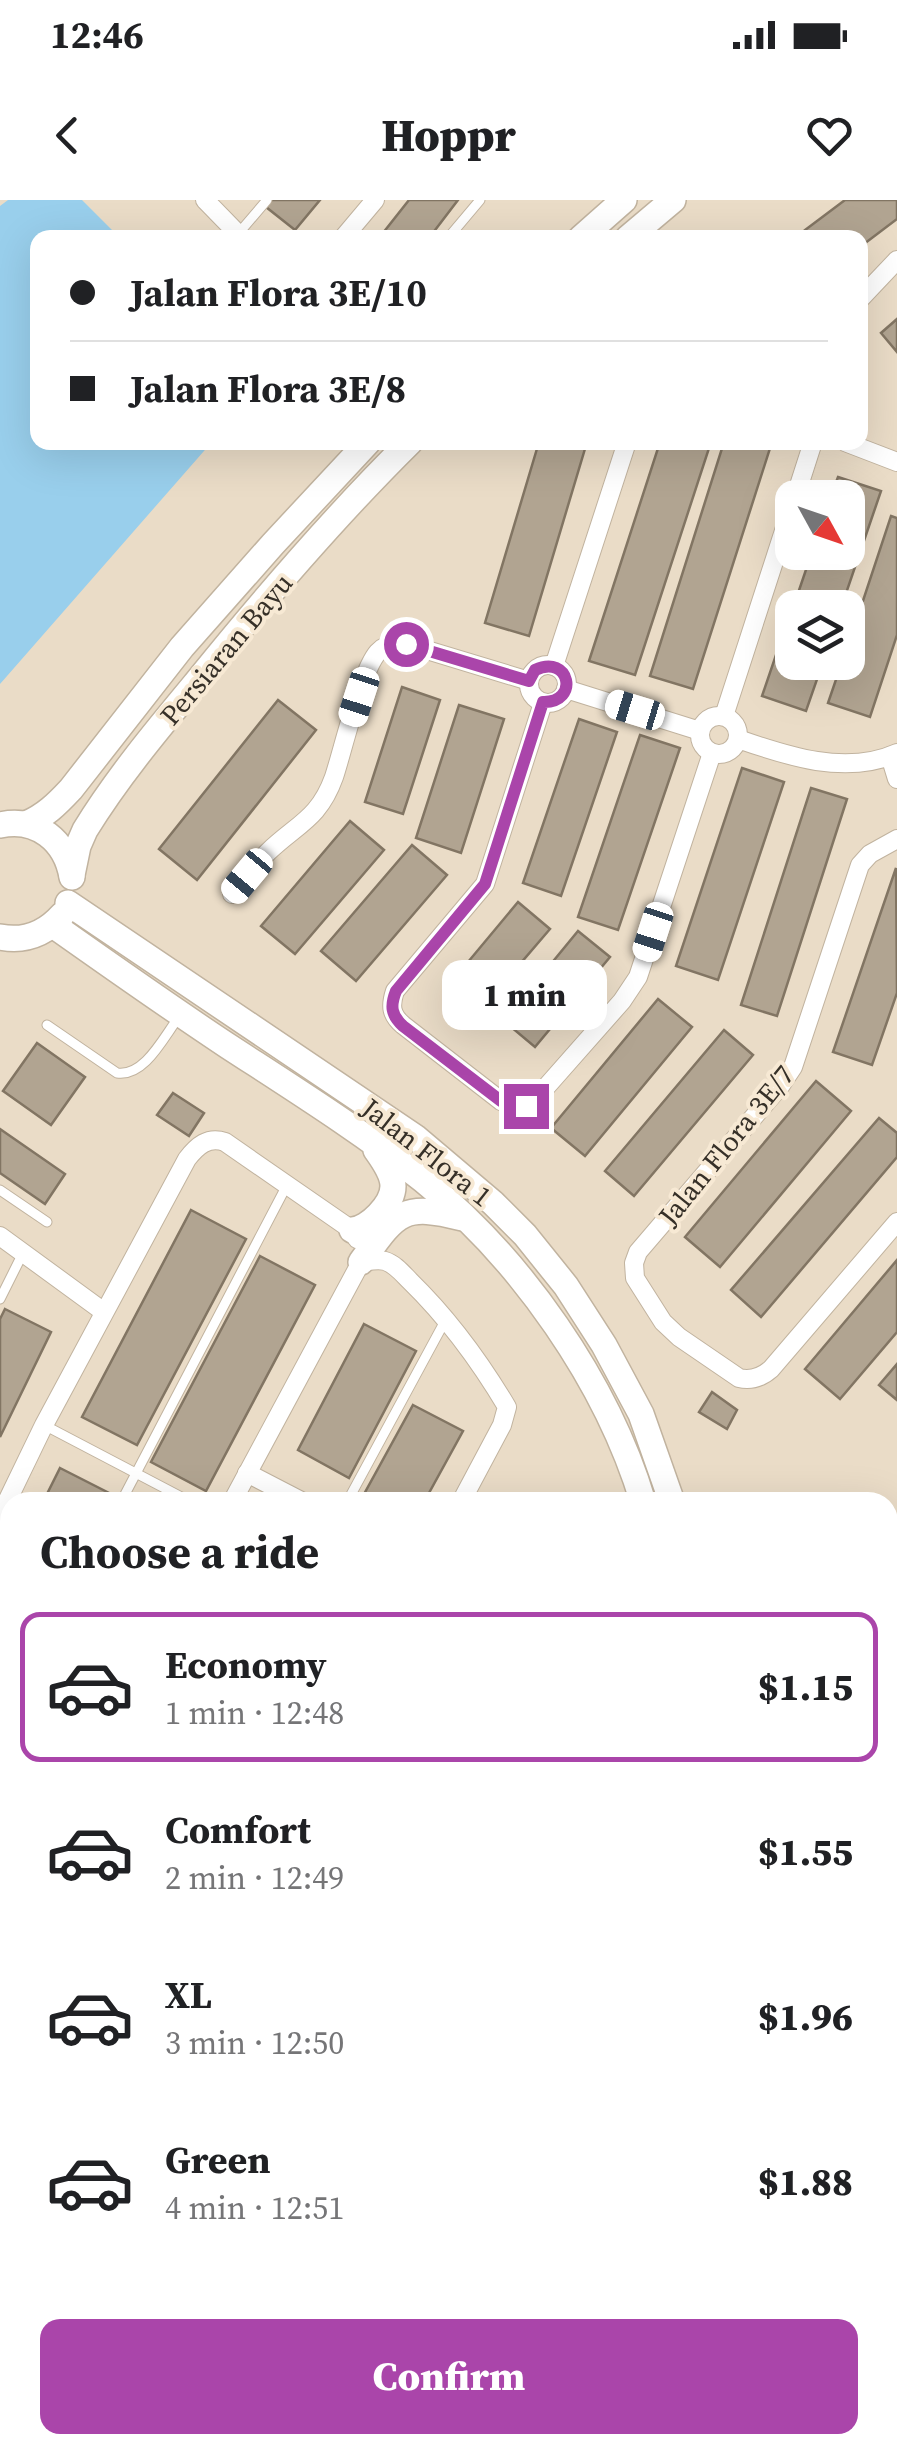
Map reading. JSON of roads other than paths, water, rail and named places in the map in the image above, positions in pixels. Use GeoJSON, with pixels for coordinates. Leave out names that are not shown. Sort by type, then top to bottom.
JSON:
{"type":"FeatureCollection","features":[{"type":"Feature","properties":{"kind":"street"},"geometry":{"type":"LineString","coordinates":[[206,200],[234,230]]}},
{"type":"Feature","properties":{"kind":"street"},"geometry":{"type":"LineString","coordinates":[[350,230],[375,200]]}},
{"type":"Feature","properties":{"kind":"street"},"geometry":{"type":"LineString","coordinates":[[590,230],[624,200]]}},
{"type":"Feature","properties":{"kind":"street"},"geometry":{"type":"LineString","coordinates":[[637,230],[673,200]]}},
{"type":"Feature","properties":{"kind":"street"},"geometry":{"type":"LineString","coordinates":[[868,291],[897,260]]}},
{"type":"Feature","properties":{"kind":"street","name":"Persiaran Bayu"},"geometry":{"type":"LineString","coordinates":[[13,825],[40,818],[54,808],[182,647],[360,450]]}},
{"type":"Feature","properties":{"kind":"street","name":"Persiaran Bayu"},"geometry":{"type":"LineString","coordinates":[[72,875],[85,830],[154,734],[247,619],[402,450]]}},
{"type":"Feature","properties":{"kind":"street"},"geometry":{"type":"LineString","coordinates":[[554,666],[624,450]]}},
{"type":"Feature","properties":{"kind":"street"},"geometry":{"type":"LineString","coordinates":[[801,480],[810,450]]}},
{"type":"Feature","properties":{"kind":"street"},"geometry":{"type":"LineString","coordinates":[[866,450],[897,462]]}},
{"type":"Feature","properties":{"kind":"street"},"geometry":{"type":"LineString","coordinates":[[724,716],[775,558]]}},
{"type":"Feature","properties":{"kind":"street"},"geometry":{"type":"LineString","coordinates":[[232,894],[270,850],[322,805],[366,674],[381,649],[397,642],[529,681]]}},
{"type":"Feature","properties":{"kind":"street"},"geometry":{"type":"LineString","coordinates":[[541,666],[554,666],[563,672],[566,689],[555,702],[543,702],[530,692],[529,681],[541,666]]}},
{"type":"Feature","properties":{"kind":"street"},"geometry":{"type":"LineString","coordinates":[[566,689],[700,731]]}},
{"type":"Feature","properties":{"kind":"street"},"geometry":{"type":"LineString","coordinates":[[543,702],[485,884],[393,998],[396,1019],[514,1107],[526,1106],[622,1001],[641,968],[712,753]]}},
{"type":"Feature","properties":{"kind":"street"},"geometry":{"type":"LineString","coordinates":[[724,716],[734,722],[739,732],[728,752],[718,754],[702,744],[700,731],[706,720],[724,716]]}},
{"type":"Feature","properties":{"kind":"street"},"geometry":{"type":"LineString","coordinates":[[738,738],[807,760],[849,762],[894,755],[897,779]]}},
{"type":"Feature","properties":{"kind":"street","name":"Persiaran Bayu"},"geometry":{"type":"LineString","coordinates":[[13,825],[52,836],[69,860],[72,889],[61,914]]}},
{"type":"Feature","properties":{"kind":"street","name":"Jalan Flora 3E/7"},"geometry":{"type":"LineString","coordinates":[[897,839],[870,854],[860,865],[797,1058],[786,1079],[635,1258],[633,1268],[637,1283],[663,1322],[739,1378],[751,1380],[765,1374],[897,1222]]}},
{"type":"Feature","properties":{"kind":"street"},"geometry":{"type":"LineString","coordinates":[[2,939],[38,934],[61,914]]}},
{"type":"Feature","properties":{"kind":"street","name":"Jalan Flora 1"},"geometry":{"type":"LineString","coordinates":[[61,914],[180,1014],[368,1138],[467,1220],[548,1313],[578,1357],[610,1415],[640,1492]]}},
{"type":"Feature","properties":{"kind":"street","name":"Jalan Flora 1"},"geometry":{"type":"LineString","coordinates":[[61,914],[414,1137],[493,1203],[566,1286],[604,1345],[640,1414],[668,1492]]}},
{"type":"Feature","properties":{"kind":"street"},"geometry":{"type":"LineString","coordinates":[[352,1230],[366,1226],[393,1191],[391,1176],[368,1138]]}},
{"type":"Feature","properties":{"kind":"street"},"geometry":{"type":"LineString","coordinates":[[6,1488],[197,1146],[225,1142],[287,1184],[352,1230],[362,1262]]}},
{"type":"Feature","properties":{"kind":"street"},"geometry":{"type":"LineString","coordinates":[[237,1492],[362,1262],[385,1230],[408,1212],[436,1211],[467,1220]]}},
{"type":"Feature","properties":{"kind":"street"},"geometry":{"type":"LineString","coordinates":[[0,1236],[104,1312]]}},
{"type":"Feature","properties":{"kind":"street"},"geometry":{"type":"LineString","coordinates":[[362,1262],[379,1260],[394,1265],[446,1318],[507,1406],[502,1425],[465,1492]]}},
{"type":"Feature","properties":{"kind":"street"},"geometry":{"type":"LineString","coordinates":[[247,1473],[284,1492]]}},
{"type":"Feature","properties":{"kind":"lane"},"geometry":{"type":"LineString","coordinates":[[244,230],[267,200]]}},
{"type":"Feature","properties":{"kind":"lane"},"geometry":{"type":"LineString","coordinates":[[455,230],[480,200]]}},
{"type":"Feature","properties":{"kind":"lane"},"geometry":{"type":"LineString","coordinates":[[47,1025],[124,1075],[145,1062],[180,1014]]}},
{"type":"Feature","properties":{"kind":"lane"},"geometry":{"type":"LineString","coordinates":[[126,1492],[287,1184]]}},
{"type":"Feature","properties":{"kind":"lane"},"geometry":{"type":"LineString","coordinates":[[0,1190],[47,1222]]}},
{"type":"Feature","properties":{"kind":"lane"},"geometry":{"type":"LineString","coordinates":[[0,1300],[23,1253]]}},
{"type":"Feature","properties":{"kind":"lane"},"geometry":{"type":"LineString","coordinates":[[352,1492],[446,1318]]}},
{"type":"Feature","properties":{"kind":"lane"},"geometry":{"type":"LineString","coordinates":[[44,1426],[172,1492]]}},
{"type":"Feature","properties":{"kind":"water"},"geometry":{"type":"Polygon","coordinates":[[[8,200],[82,200],[112,230],[30,230],[30,450],[205,450],[0,684],[0,206],[8,200]]]}}]}
